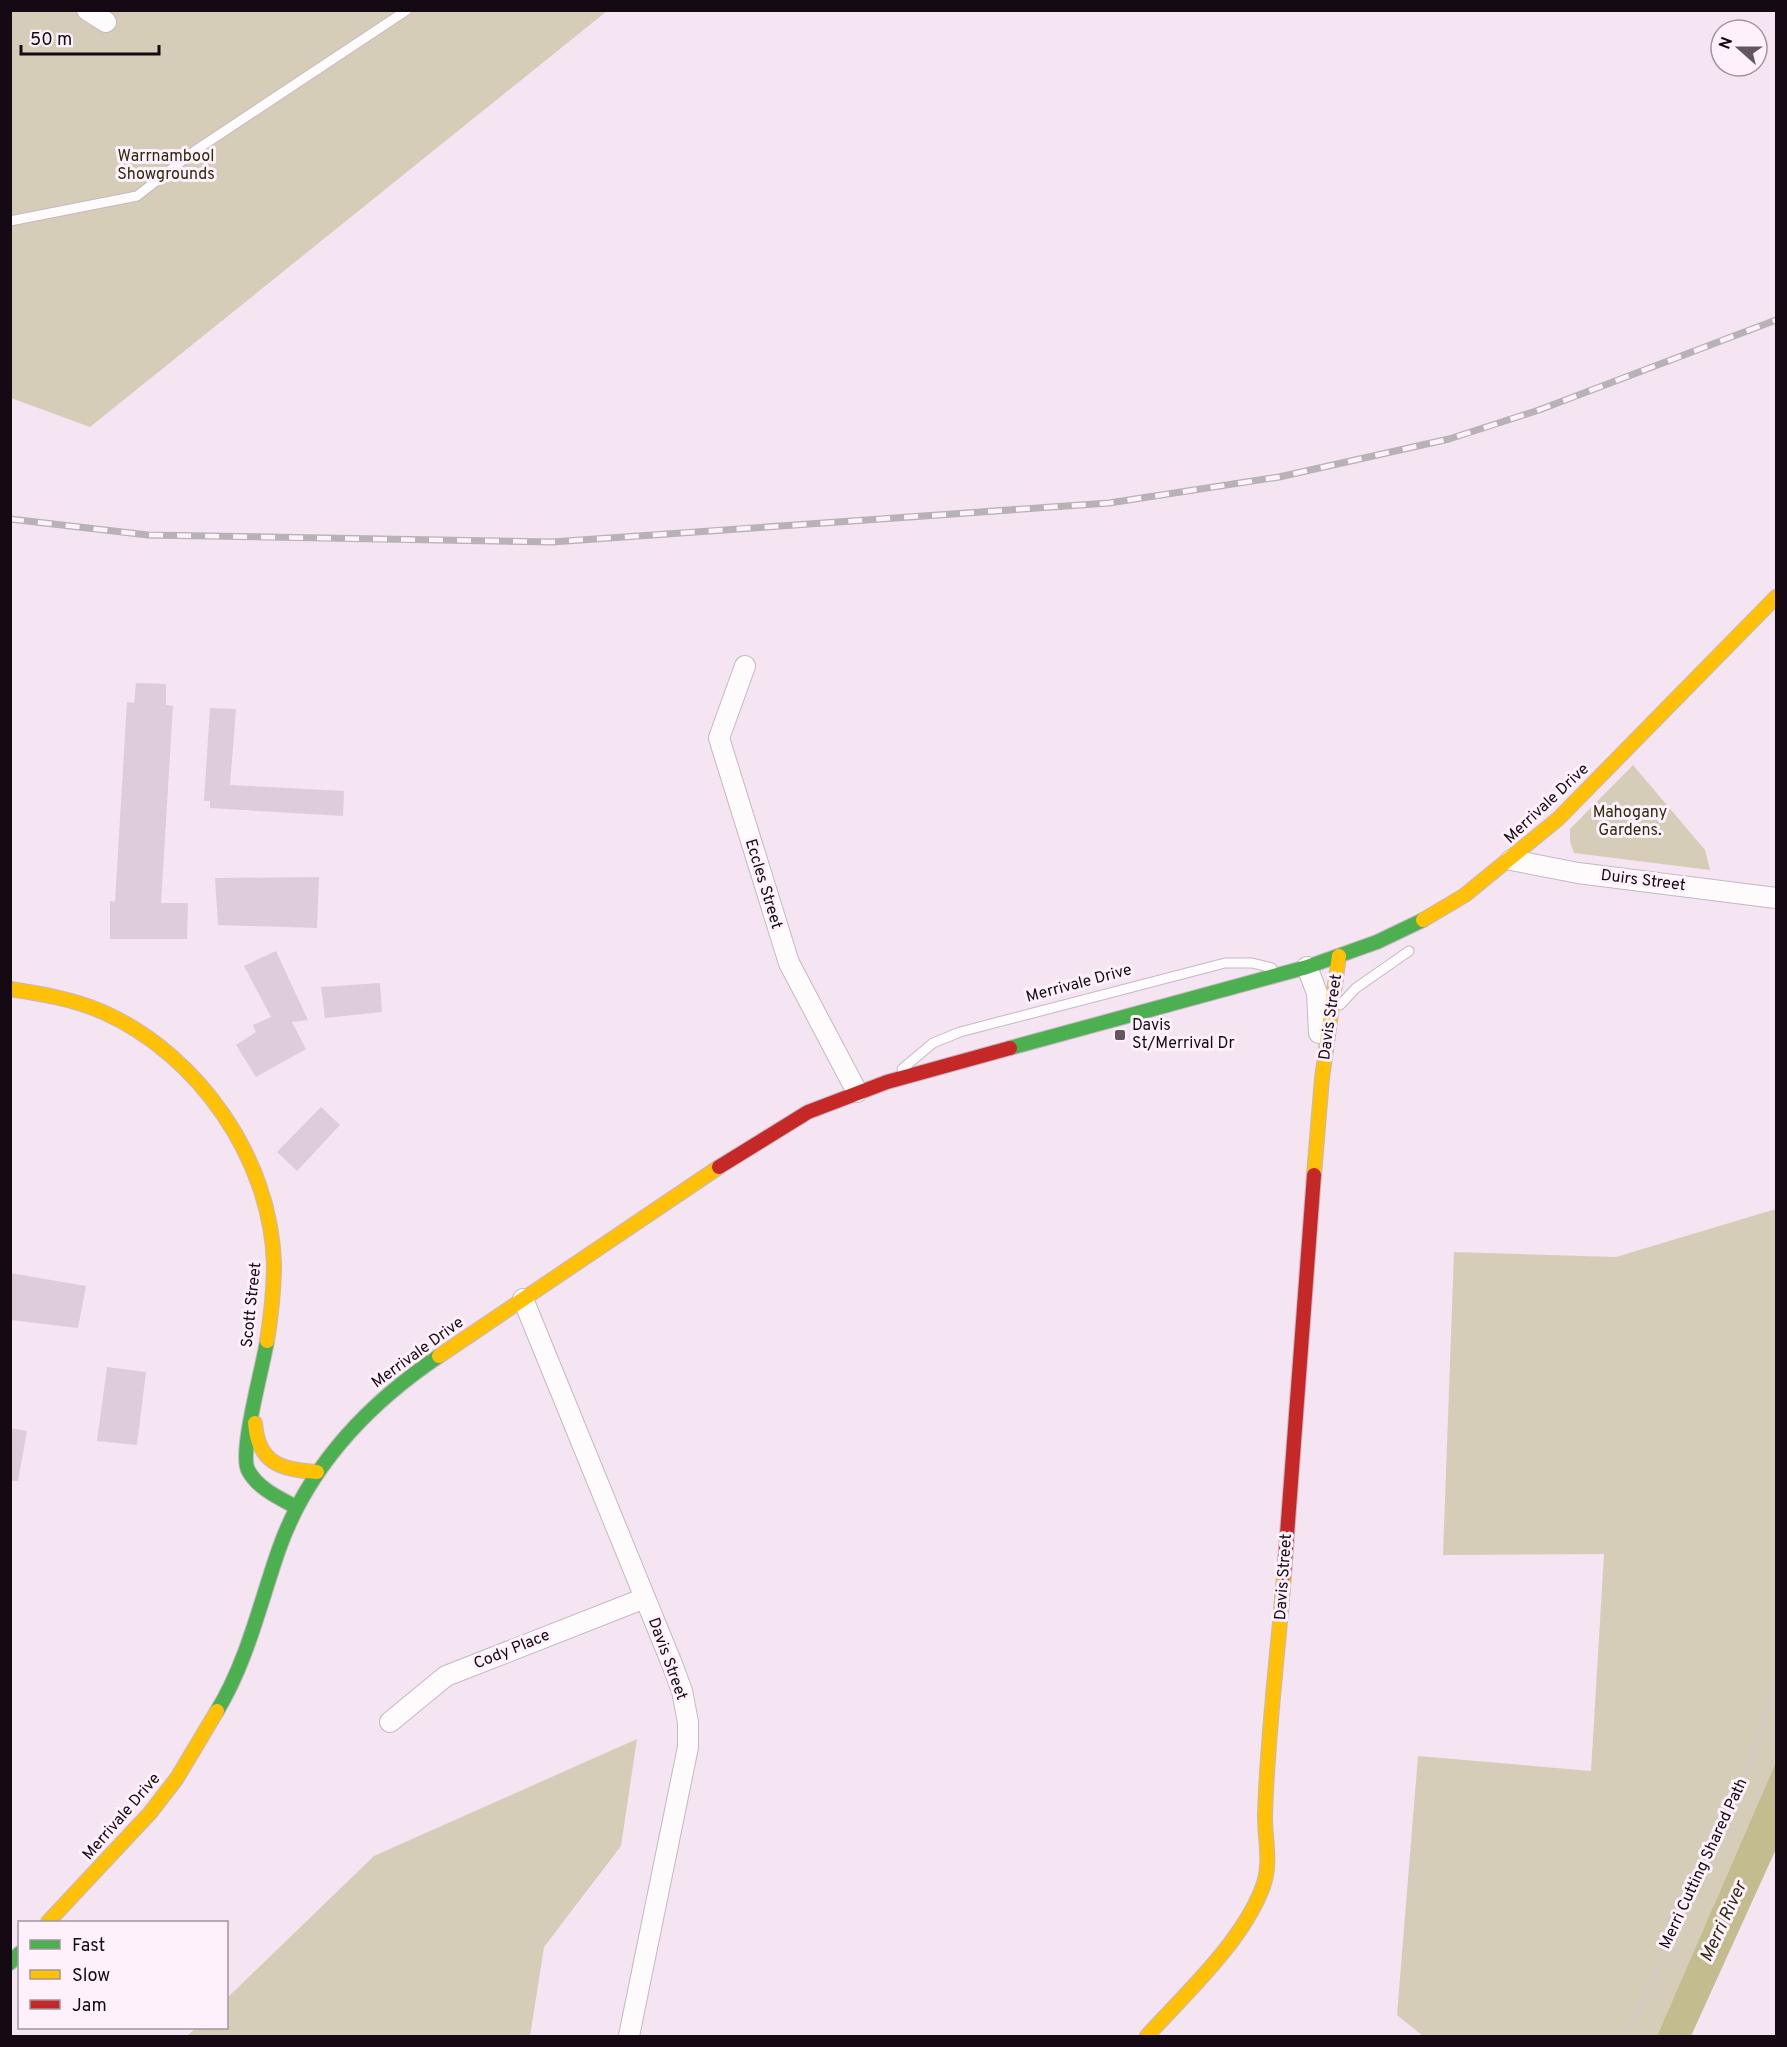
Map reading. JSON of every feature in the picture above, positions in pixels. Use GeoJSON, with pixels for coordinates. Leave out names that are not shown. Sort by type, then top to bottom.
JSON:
{"type":"FeatureCollection","features":[{"type":"Feature","properties":{"kind":"street"},"geometry":{"type":"LineString","coordinates":[[87,10],[106,22]]}},
{"type":"Feature","properties":{"kind":"street","name":"Merrivale Drive"},"geometry":{"type":"LineString","coordinates":[[50,1921],[150,1813],[177,1778],[215,1718],[243,1655],[280,1546],[296,1507],[316,1472],[354,1425],[414,1373],[785,1124],[857,1092],[886,1082],[1301,969],[1377,942],[1427,918],[1465,895],[1511,860],[1558,819],[1776,597]]}},
{"type":"Feature","properties":{"kind":"street","name":"Eccles Street"},"geometry":{"type":"LineString","coordinates":[[745,666],[719,738],[789,963],[857,1092]]}},
{"type":"Feature","properties":{"kind":"street","name":"Duirs Street"},"geometry":{"type":"LineString","coordinates":[[1511,860],[1578,873],[1776,898]]}},
{"type":"Feature","properties":{"kind":"street","name":"Davis Street"},"geometry":{"type":"LineString","coordinates":[[1147,2037],[1234,1937],[1257,1899],[1268,1870],[1265,1818],[1322,1078],[1340,956]]}},
{"type":"Feature","properties":{"kind":"street","name":"Davis Street"},"geometry":{"type":"LineString","coordinates":[[1301,969],[1317,993],[1322,1078]]}},
{"type":"Feature","properties":{"kind":"street","name":"Scott Street"},"geometry":{"type":"LineString","coordinates":[[10,989],[93,1008],[142,1034],[190,1074],[230,1123],[242,1143],[263,1197],[274,1258],[272,1308],[256,1404],[245,1448],[249,1472],[272,1493],[296,1507]]}},
{"type":"Feature","properties":{"kind":"street","name":"Davis Street"},"geometry":{"type":"LineString","coordinates":[[523,1299],[682,1691],[688,1722],[688,1747],[629,2037]]}},
{"type":"Feature","properties":{"kind":"street","name":"Scott Street"},"geometry":{"type":"LineString","coordinates":[[256,1404],[255,1439],[263,1454],[281,1466],[316,1472]]}},
{"type":"Feature","properties":{"kind":"street","name":"Cody Place"},"geometry":{"type":"LineString","coordinates":[[390,1722],[446,1676],[645,1598]]}},
{"type":"Feature","properties":{"kind":"lane"},"geometry":{"type":"LineString","coordinates":[[10,221],[137,196],[196,150],[408,10]]}},
{"type":"Feature","properties":{"kind":"lane"},"geometry":{"type":"LineString","coordinates":[[1329,1027],[1343,1001],[1351,992],[1409,951]]}},
{"type":"Feature","properties":{"kind":"lane","name":"Merrivale Drive"},"geometry":{"type":"LineString","coordinates":[[886,1082],[933,1043],[960,1032],[1225,963],[1252,963],[1301,969]]}},
{"type":"Feature","properties":{"kind":"path","name":"Merri Cutting Shared Path"},"geometry":{"type":"LineString","coordinates":[[1625,2037],[1737,1798],[1776,1689]]}},
{"type":"Feature","properties":{"kind":"green space","name":"Warrnambool Showgrounds"},"geometry":{"type":"Polygon","coordinates":[[[10,11],[607,11],[90,427],[11,398],[10,11]]]}},
{"type":"Feature","properties":{"kind":"green space","name":"Mahogany Gardens."},"geometry":{"type":"Polygon","coordinates":[[[1633,765],[1705,850],[1710,870],[1574,853],[1570,842],[1570,829],[1633,765]]]}},
{"type":"Feature","properties":{"kind":"green space"},"geometry":{"type":"Polygon","coordinates":[[[1776,1209],[1776,1762],[1657,2036],[1423,2036],[1397,2015],[1418,1756],[1591,1771],[1604,1554],[1443,1555],[1454,1252],[1616,1257],[1776,1209]]]}},
{"type":"Feature","properties":{"kind":"green space"},"geometry":{"type":"Polygon","coordinates":[[[637,1739],[621,1846],[544,1947],[530,2036],[187,2036],[195,2029],[228,2029],[228,1997],[374,1856],[637,1739]]]}},
{"type":"Feature","properties":{"kind":"water","name":"Merri River"},"geometry":{"type":"Polygon","coordinates":[[[1776,1762],[1776,1849],[1691,2036],[1657,2036],[1776,1762]]]}},
{"type":"Feature","properties":{"kind":"building"},"geometry":{"type":"Polygon","coordinates":[[[136,683],[166,684],[166,705],[173,706],[161,903],[188,903],[187,939],[110,939],[110,901],[115,902],[127,702],[134,703],[136,683]]]}},
{"type":"Feature","properties":{"kind":"building"},"geometry":{"type":"Polygon","coordinates":[[[210,708],[236,709],[230,785],[344,791],[343,816],[210,808],[210,801],[204,801],[210,708]]]}},
{"type":"Feature","properties":{"kind":"building"},"geometry":{"type":"Polygon","coordinates":[[[319,877],[317,928],[218,925],[215,878],[319,877]]]}},
{"type":"Feature","properties":{"kind":"building"},"geometry":{"type":"Polygon","coordinates":[[[276,951],[308,1020],[292,1022],[306,1049],[256,1077],[236,1045],[256,1032],[253,1025],[271,1017],[244,966],[276,951]]]}},
{"type":"Feature","properties":{"kind":"building"},"geometry":{"type":"Polygon","coordinates":[[[380,983],[382,1012],[325,1018],[321,987],[380,983]]]}},
{"type":"Feature","properties":{"kind":"building"},"geometry":{"type":"Polygon","coordinates":[[[321,1107],[340,1125],[297,1171],[277,1152],[321,1107]]]}},
{"type":"Feature","properties":{"kind":"building"},"geometry":{"type":"Polygon","coordinates":[[[10,1273],[86,1286],[78,1328],[10,1320],[10,1273]]]}},
{"type":"Feature","properties":{"kind":"building"},"geometry":{"type":"Polygon","coordinates":[[[107,1367],[146,1372],[137,1445],[97,1441],[107,1367]]]}},
{"type":"Feature","properties":{"kind":"building"},"geometry":{"type":"Polygon","coordinates":[[[10,1428],[27,1431],[18,1481],[10,1481],[10,1428]]]}},
{"type":"Feature","properties":{"kind":"railway"},"geometry":{"type":"LineString","coordinates":[[10,519],[148,535],[552,542],[1109,503],[1279,477],[1449,439],[1539,410],[1776,320]]}},
{"type":"Feature","properties":{"kind":"traffic: fast"},"geometry":{"type":"LineString","coordinates":[[1010,1048],[1307,967],[1377,942],[1423,920]]}},
{"type":"Feature","properties":{"kind":"traffic: fast"},"geometry":{"type":"LineString","coordinates":[[267,1341],[249,1428],[246,1460],[248,1470],[257,1482],[269,1492],[296,1507]]}},
{"type":"Feature","properties":{"kind":"traffic: fast"},"geometry":{"type":"LineString","coordinates":[[217,1711],[237,1673],[279,1549],[306,1491],[343,1440],[365,1417],[388,1395],[439,1356]]}},
{"type":"Feature","properties":{"kind":"traffic: fast"},"geometry":{"type":"LineString","coordinates":[[10,1963],[18,1955]]}},
{"type":"Feature","properties":{"kind":"traffic: slow"},"geometry":{"type":"LineString","coordinates":[[1423,920],[1465,895],[1558,819],[1776,597]]}},
{"type":"Feature","properties":{"kind":"traffic: slow"},"geometry":{"type":"LineString","coordinates":[[1314,1175],[1322,1078],[1339,956]]}},
{"type":"Feature","properties":{"kind":"traffic: slow"},"geometry":{"type":"LineString","coordinates":[[10,989],[80,1004],[103,1012],[138,1031],[170,1055],[199,1083],[223,1115],[244,1149],[260,1186],[270,1225],[274,1274],[267,1341]]}},
{"type":"Feature","properties":{"kind":"traffic: slow"},"geometry":{"type":"LineString","coordinates":[[439,1356],[719,1167]]}},
{"type":"Feature","properties":{"kind":"traffic: slow"},"geometry":{"type":"LineString","coordinates":[[255,1423],[257,1437],[266,1456],[282,1466],[317,1472]]}},
{"type":"Feature","properties":{"kind":"traffic: slow"},"geometry":{"type":"LineString","coordinates":[[1147,2036],[1227,1948],[1253,1909],[1265,1880],[1268,1756],[1284,1575]]}},
{"type":"Feature","properties":{"kind":"traffic: slow"},"geometry":{"type":"LineString","coordinates":[[49,1921],[150,1813],[177,1778],[217,1711]]}},
{"type":"Feature","properties":{"kind":"traffic: jam"},"geometry":{"type":"LineString","coordinates":[[719,1167],[808,1112],[887,1082],[1010,1048]]}},
{"type":"Feature","properties":{"kind":"traffic: jam"},"geometry":{"type":"LineString","coordinates":[[1284,1575],[1314,1175]]}},
{"type":"Feature","properties":{"kind":"place","name":"Davis St/Merrival Dr"},"geometry":{"type":"Point","coordinates":[1120,1035]}}]}
